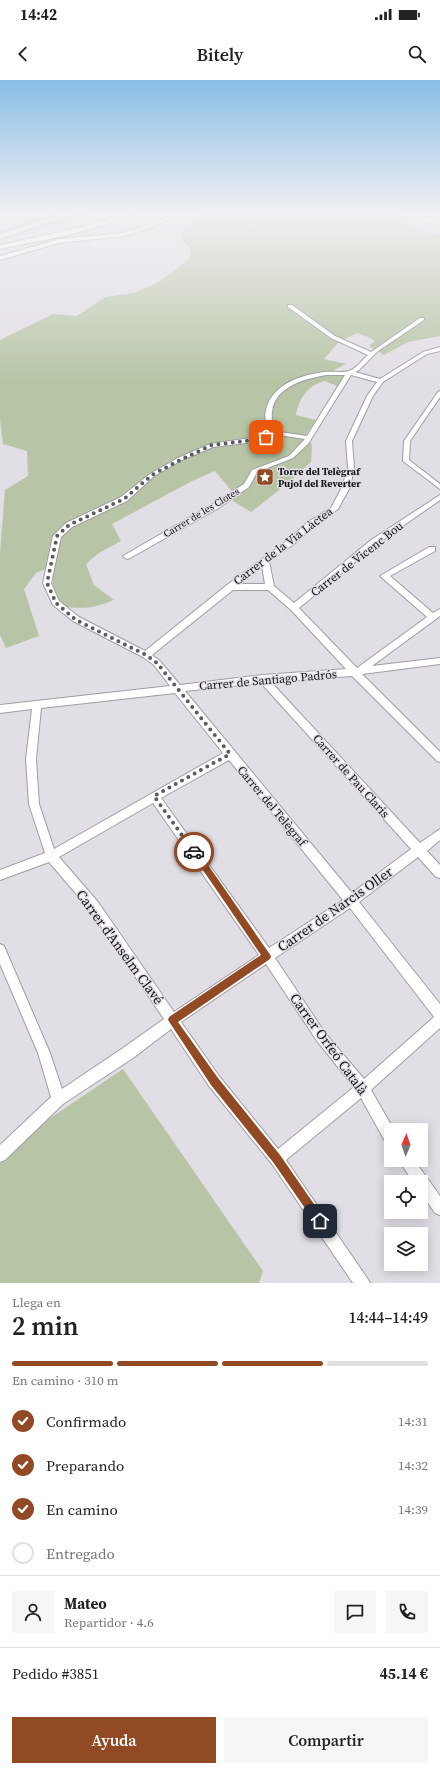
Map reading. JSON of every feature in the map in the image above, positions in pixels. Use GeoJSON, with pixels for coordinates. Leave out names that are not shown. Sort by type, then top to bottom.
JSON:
{"type":"FeatureCollection","features":[{"type":"Feature","properties":{"kind":"street"},"geometry":{"type":"LineString","coordinates":[[290,306],[333,337],[371,354]]}},
{"type":"Feature","properties":{"kind":"street","name":"Carrer de les Clotes"},"geometry":{"type":"LineString","coordinates":[[127,556],[214,507],[247,485],[254,472],[291,457],[306,443],[349,373],[357,369],[371,354],[422,319]]}},
{"type":"Feature","properties":{"kind":"street","name":"Carrer de la Via Làctea"},"geometry":{"type":"LineString","coordinates":[[146,655],[230,587],[291,542],[311,524],[334,509],[346,487],[351,468],[349,441],[370,396],[382,381],[425,353],[440,349]]}},
{"type":"Feature","properties":{"kind":"street"},"geometry":{"type":"LineString","coordinates":[[308,438],[270,432],[269,410],[277,394],[301,378],[326,373],[349,373],[382,381]]}},
{"type":"Feature","properties":{"kind":"street"},"geometry":{"type":"LineString","coordinates":[[440,393],[407,441],[406,461],[440,488]]}},
{"type":"Feature","properties":{"kind":"street","name":"Carrer del Telègraf"},"geometry":{"type":"LineString","coordinates":[[270,432],[266,437],[254,440],[212,445],[152,475],[124,499],[69,525],[57,536],[47,583],[56,603],[76,620],[146,655],[157,663],[351,901],[440,1014]]}},
{"type":"Feature","properties":{"kind":"street","name":"Carrer de Vicenc Bou"},"geometry":{"type":"LineString","coordinates":[[294,608],[374,542],[440,498]]}},
{"type":"Feature","properties":{"kind":"street"},"geometry":{"type":"LineString","coordinates":[[356,672],[436,614],[384,576],[432,549]]}},
{"type":"Feature","properties":{"kind":"street"},"geometry":{"type":"LineString","coordinates":[[265,560],[270,587],[294,608],[440,758]]}},
{"type":"Feature","properties":{"kind":"street"},"geometry":{"type":"LineString","coordinates":[[230,587],[270,587]]}},
{"type":"Feature","properties":{"kind":"street","name":"Carrer de Santiago Padrós"},"geometry":{"type":"LineString","coordinates":[[0,709],[263,679],[356,672],[440,661]]}},
{"type":"Feature","properties":{"kind":"street","name":"Carrer de Pau Claris"},"geometry":{"type":"LineString","coordinates":[[263,679],[440,873]]}},
{"type":"Feature","properties":{"kind":"street","name":"Carrer d'Anselm Clavé"},"geometry":{"type":"LineString","coordinates":[[37,704],[31,760],[34,804],[51,856],[94,906],[214,1081],[277,1158],[362,1283]]}},
{"type":"Feature","properties":{"kind":"street"},"geometry":{"type":"LineString","coordinates":[[0,875],[51,856],[230,754]]}},
{"type":"Feature","properties":{"kind":"street","name":"Carrer Orfeó Català"},"geometry":{"type":"LineString","coordinates":[[154,796],[267,956],[321,1037],[363,1088],[384,1126]]}},
{"type":"Feature","properties":{"kind":"street","name":"Carrer de Narcis Oller"},"geometry":{"type":"LineString","coordinates":[[0,1155],[58,1099],[172,1020],[351,901],[440,834]]}},
{"type":"Feature","properties":{"kind":"street"},"geometry":{"type":"LineString","coordinates":[[0,950],[44,1054],[58,1099]]}},
{"type":"Feature","properties":{"kind":"street"},"geometry":{"type":"LineString","coordinates":[[277,1158],[363,1088],[440,1020]]}},
{"type":"Feature","properties":{"kind":"street"},"geometry":{"type":"LineString","coordinates":[[411,1167],[440,1208]]}},
{"type":"Feature","properties":{"kind":"green space"},"geometry":{"type":"Polygon","coordinates":[[[174,270],[440,270],[440,336],[408,342],[384,355],[369,346],[375,341],[357,333],[339,342],[324,359],[346,364],[334,370],[344,376],[337,386],[325,381],[309,389],[299,403],[297,409],[296,415],[316,420],[305,436],[312,445],[311,462],[288,483],[251,512],[233,501],[231,490],[215,471],[192,481],[112,524],[121,541],[99,553],[86,564],[94,585],[114,600],[88,608],[62,606],[53,585],[53,566],[36,573],[24,589],[39,636],[6,648],[0,635],[0,553],[5,490],[28,476],[27,451],[3,444],[0,419],[0,340],[53,314],[77,316],[105,297],[134,293],[157,283],[174,270]]]}},
{"type":"Feature","properties":{"kind":"green space"},"geometry":{"type":"Polygon","coordinates":[[[123,1069],[263,1271],[259,1283],[0,1283],[0,1152],[123,1069]]]}},
{"type":"Feature","properties":{"kind":"way so far"},"geometry":{"type":"LineString","coordinates":[[194,852],[154,796],[230,754],[157,663],[146,655],[76,620],[56,603],[47,583],[52,567],[52,557],[57,536],[69,525],[124,499],[152,475],[212,445],[254,440],[266,437]]}},
{"type":"Feature","properties":{"kind":"place","name":"Torre del Telègraf Pujol del Reverter"},"geometry":{"type":"Point","coordinates":[265,477]}},
{"type":"Feature","properties":{"kind":"route"},"geometry":{"type":"LineString","coordinates":[[194,852],[267,956],[172,1020],[214,1081],[277,1158],[320,1221]]}}]}
